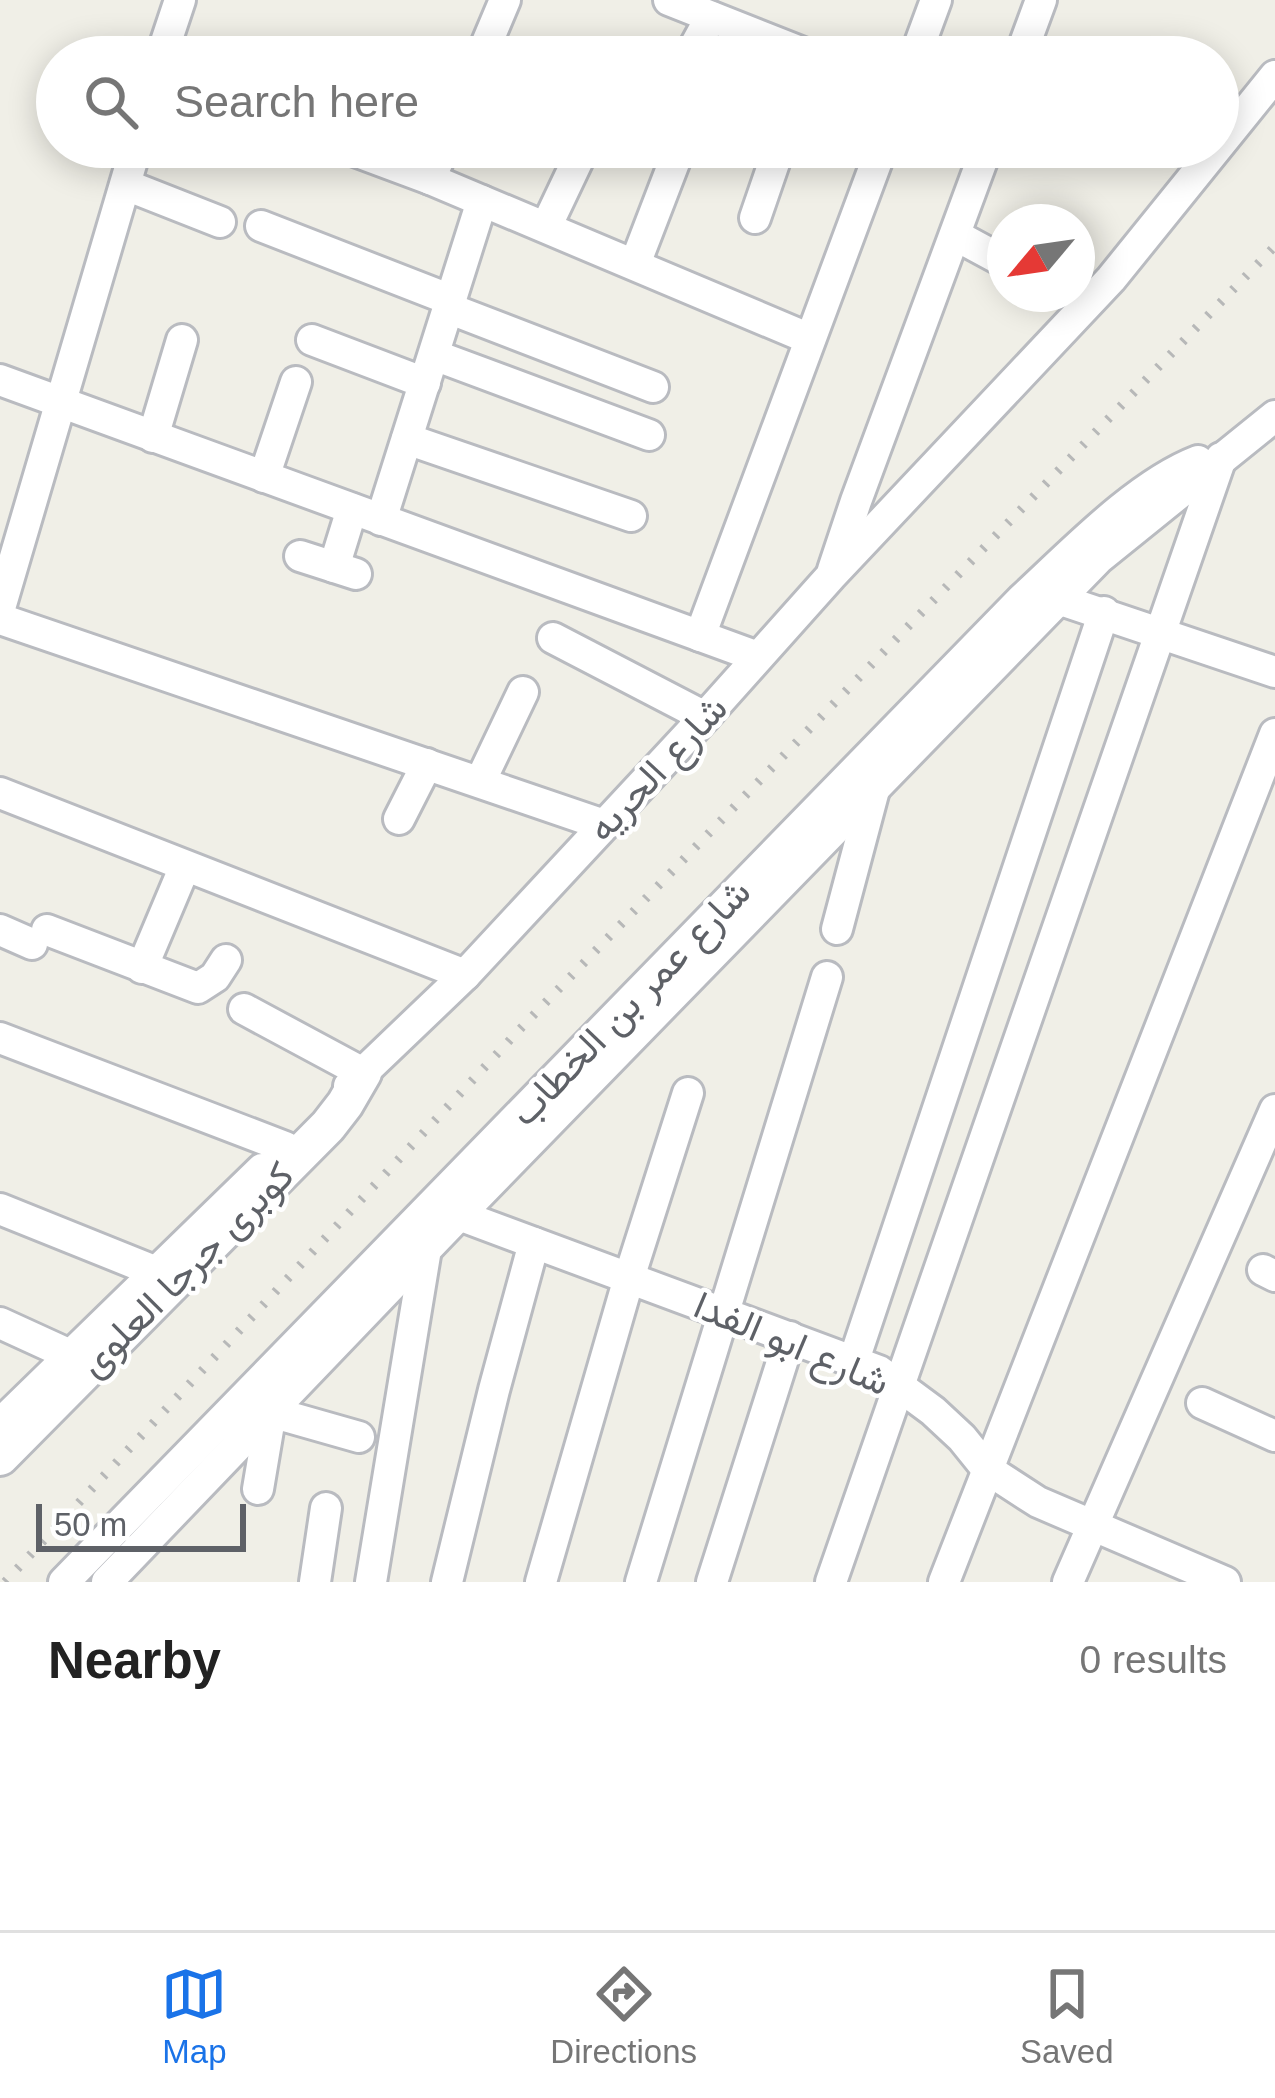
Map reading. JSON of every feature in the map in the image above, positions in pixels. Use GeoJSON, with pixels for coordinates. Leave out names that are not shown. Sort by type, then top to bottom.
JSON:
{"type":"FeatureCollection","features":[{"type":"Feature","properties":{"kind":"street"},"geometry":{"type":"LineString","coordinates":[[168,36],[180,0]]}},
{"type":"Feature","properties":{"kind":"street"},"geometry":{"type":"LineString","coordinates":[[490,36],[505,0]]}},
{"type":"Feature","properties":{"kind":"street"},"geometry":{"type":"LineString","coordinates":[[923,36],[936,0]]}},
{"type":"Feature","properties":{"kind":"street"},"geometry":{"type":"LineString","coordinates":[[1028,36],[1041,0]]}},
{"type":"Feature","properties":{"kind":"street"},"geometry":{"type":"LineString","coordinates":[[675,1],[711,17],[748,15],[780,36]]}},
{"type":"Feature","properties":{"kind":"street"},"geometry":{"type":"LineString","coordinates":[[700,36],[711,17]]}},
{"type":"Feature","properties":{"kind":"street","name":"شارع الحريه"},"geometry":{"type":"LineString","coordinates":[[1239,122],[1275,76]]}},
{"type":"Feature","properties":{"kind":"street"},"geometry":{"type":"LineString","coordinates":[[0,608],[130,168]]}},
{"type":"Feature","properties":{"kind":"street"},"geometry":{"type":"LineString","coordinates":[[402,168],[810,339]]}},
{"type":"Feature","properties":{"kind":"street"},"geometry":{"type":"LineString","coordinates":[[430,178],[435,168]]}},
{"type":"Feature","properties":{"kind":"street"},"geometry":{"type":"LineString","coordinates":[[546,227],[574,168]]}},
{"type":"Feature","properties":{"kind":"street"},"geometry":{"type":"LineString","coordinates":[[634,264],[672,168]]}},
{"type":"Feature","properties":{"kind":"street"},"geometry":{"type":"LineString","coordinates":[[755,218],[772,168]]}},
{"type":"Feature","properties":{"kind":"street"},"geometry":{"type":"LineString","coordinates":[[700,636],[874,168]]}},
{"type":"Feature","properties":{"kind":"street"},"geometry":{"type":"LineString","coordinates":[[831,576],[979,168]]}},
{"type":"Feature","properties":{"kind":"street","name":"شارع الحريه"},"geometry":{"type":"LineString","coordinates":[[1095,282],[1158,224],[1202,168]]}},
{"type":"Feature","properties":{"kind":"street"},"geometry":{"type":"LineString","coordinates":[[126,185],[220,222]]}},
{"type":"Feature","properties":{"kind":"street"},"geometry":{"type":"LineString","coordinates":[[300,556],[345,571],[367,514],[407,439],[482,200]]}},
{"type":"Feature","properties":{"kind":"street"},"geometry":{"type":"LineString","coordinates":[[261,226],[653,387]]}},
{"type":"Feature","properties":{"kind":"street"},"geometry":{"type":"LineString","coordinates":[[955,235],[987,252]]}},
{"type":"Feature","properties":{"kind":"street","name":"شارع الحريه"},"geometry":{"type":"LineString","coordinates":[[0,1424],[465,975],[705,717],[1064,312]]}},
{"type":"Feature","properties":{"kind":"street"},"geometry":{"type":"LineString","coordinates":[[152,436],[182,340]]}},
{"type":"Feature","properties":{"kind":"street"},"geometry":{"type":"LineString","coordinates":[[312,340],[429,369],[649,435]]}},
{"type":"Feature","properties":{"kind":"street"},"geometry":{"type":"LineString","coordinates":[[0,380],[758,657]]}},
{"type":"Feature","properties":{"kind":"street"},"geometry":{"type":"LineString","coordinates":[[264,477],[296,382]]}},
{"type":"Feature","properties":{"kind":"street","name":"شارع عمر بن الخطاب"},"geometry":{"type":"LineString","coordinates":[[107,1582],[1099,558],[1275,416]]}},
{"type":"Feature","properties":{"kind":"street"},"geometry":{"type":"LineString","coordinates":[[407,439],[631,516]]}},
{"type":"Feature","properties":{"kind":"street"},"geometry":{"type":"LineString","coordinates":[[831,1582],[1221,458]]}},
{"type":"Feature","properties":{"kind":"street","name":"شارع عمر بن الخطاب"},"geometry":{"type":"LineString","coordinates":[[64,1582],[1022,599],[1164,478],[1197,461],[1221,458]]}},
{"type":"Feature","properties":{"kind":"street"},"geometry":{"type":"LineString","coordinates":[[1058,599],[1275,673]]}},
{"type":"Feature","properties":{"kind":"street"},"geometry":{"type":"LineString","coordinates":[[854,1360],[1104,613]]}},
{"type":"Feature","properties":{"kind":"street"},"geometry":{"type":"LineString","coordinates":[[0,619],[604,824]]}},
{"type":"Feature","properties":{"kind":"street"},"geometry":{"type":"LineString","coordinates":[[553,638],[705,717]]}},
{"type":"Feature","properties":{"kind":"street"},"geometry":{"type":"LineString","coordinates":[[480,782],[524,692]]}},
{"type":"Feature","properties":{"kind":"street"},"geometry":{"type":"LineString","coordinates":[[944,1582],[1275,734]]}},
{"type":"Feature","properties":{"kind":"street"},"geometry":{"type":"LineString","coordinates":[[399,819],[427,764]]}},
{"type":"Feature","properties":{"kind":"street"},"geometry":{"type":"LineString","coordinates":[[837,929],[875,787]]}},
{"type":"Feature","properties":{"kind":"street"},"geometry":{"type":"LineString","coordinates":[[16,834],[13,799],[465,975]]}},
{"type":"Feature","properties":{"kind":"street"},"geometry":{"type":"LineString","coordinates":[[142,968],[185,866]]}},
{"type":"Feature","properties":{"kind":"street"},"geometry":{"type":"LineString","coordinates":[[0,930],[39,937],[198,988],[215,977],[226,960]]}},
{"type":"Feature","properties":{"kind":"street"},"geometry":{"type":"LineString","coordinates":[[641,1582],[827,977]]}},
{"type":"Feature","properties":{"kind":"street"},"geometry":{"type":"LineString","coordinates":[[244,1009],[362,1073]]}},
{"type":"Feature","properties":{"kind":"street"},"geometry":{"type":"LineString","coordinates":[[0,1038],[285,1147]]}},
{"type":"Feature","properties":{"kind":"street","name":"كوبرى جرجا العلوى"},"geometry":{"type":"LineString","coordinates":[[0,1457],[328,1126],[362,1073]]}},
{"type":"Feature","properties":{"kind":"street"},"geometry":{"type":"LineString","coordinates":[[541,1582],[688,1094]]}},
{"type":"Feature","properties":{"kind":"street"},"geometry":{"type":"LineString","coordinates":[[1067,1582],[1275,1110]]}},
{"type":"Feature","properties":{"kind":"street"},"geometry":{"type":"LineString","coordinates":[[0,1209],[154,1271]]}},
{"type":"Feature","properties":{"kind":"street","name":"شارع ابو الفدا"},"geometry":{"type":"LineString","coordinates":[[459,1215],[879,1371],[947,1424],[987,1469],[1038,1502],[1216,1580]]}},
{"type":"Feature","properties":{"kind":"street"},"geometry":{"type":"LineString","coordinates":[[447,1582],[534,1243]]}},
{"type":"Feature","properties":{"kind":"street"},"geometry":{"type":"LineString","coordinates":[[371,1582],[426,1249]]}},
{"type":"Feature","properties":{"kind":"street"},"geometry":{"type":"LineString","coordinates":[[0,1322],[70,1355]]}},
{"type":"Feature","properties":{"kind":"street"},"geometry":{"type":"LineString","coordinates":[[712,1582],[790,1336]]}},
{"type":"Feature","properties":{"kind":"street"},"geometry":{"type":"LineString","coordinates":[[1202,1402],[1275,1436]]}},
{"type":"Feature","properties":{"kind":"street"},"geometry":{"type":"LineString","coordinates":[[258,1490],[271,1412],[359,1437]]}},
{"type":"Feature","properties":{"kind":"street"},"geometry":{"type":"LineString","coordinates":[[315,1582],[326,1508]]}},
{"type":"Feature","properties":{"kind":"railway"},"geometry":{"type":"LineString","coordinates":[[5,1582],[522,1027],[1275,246]]}}]}
